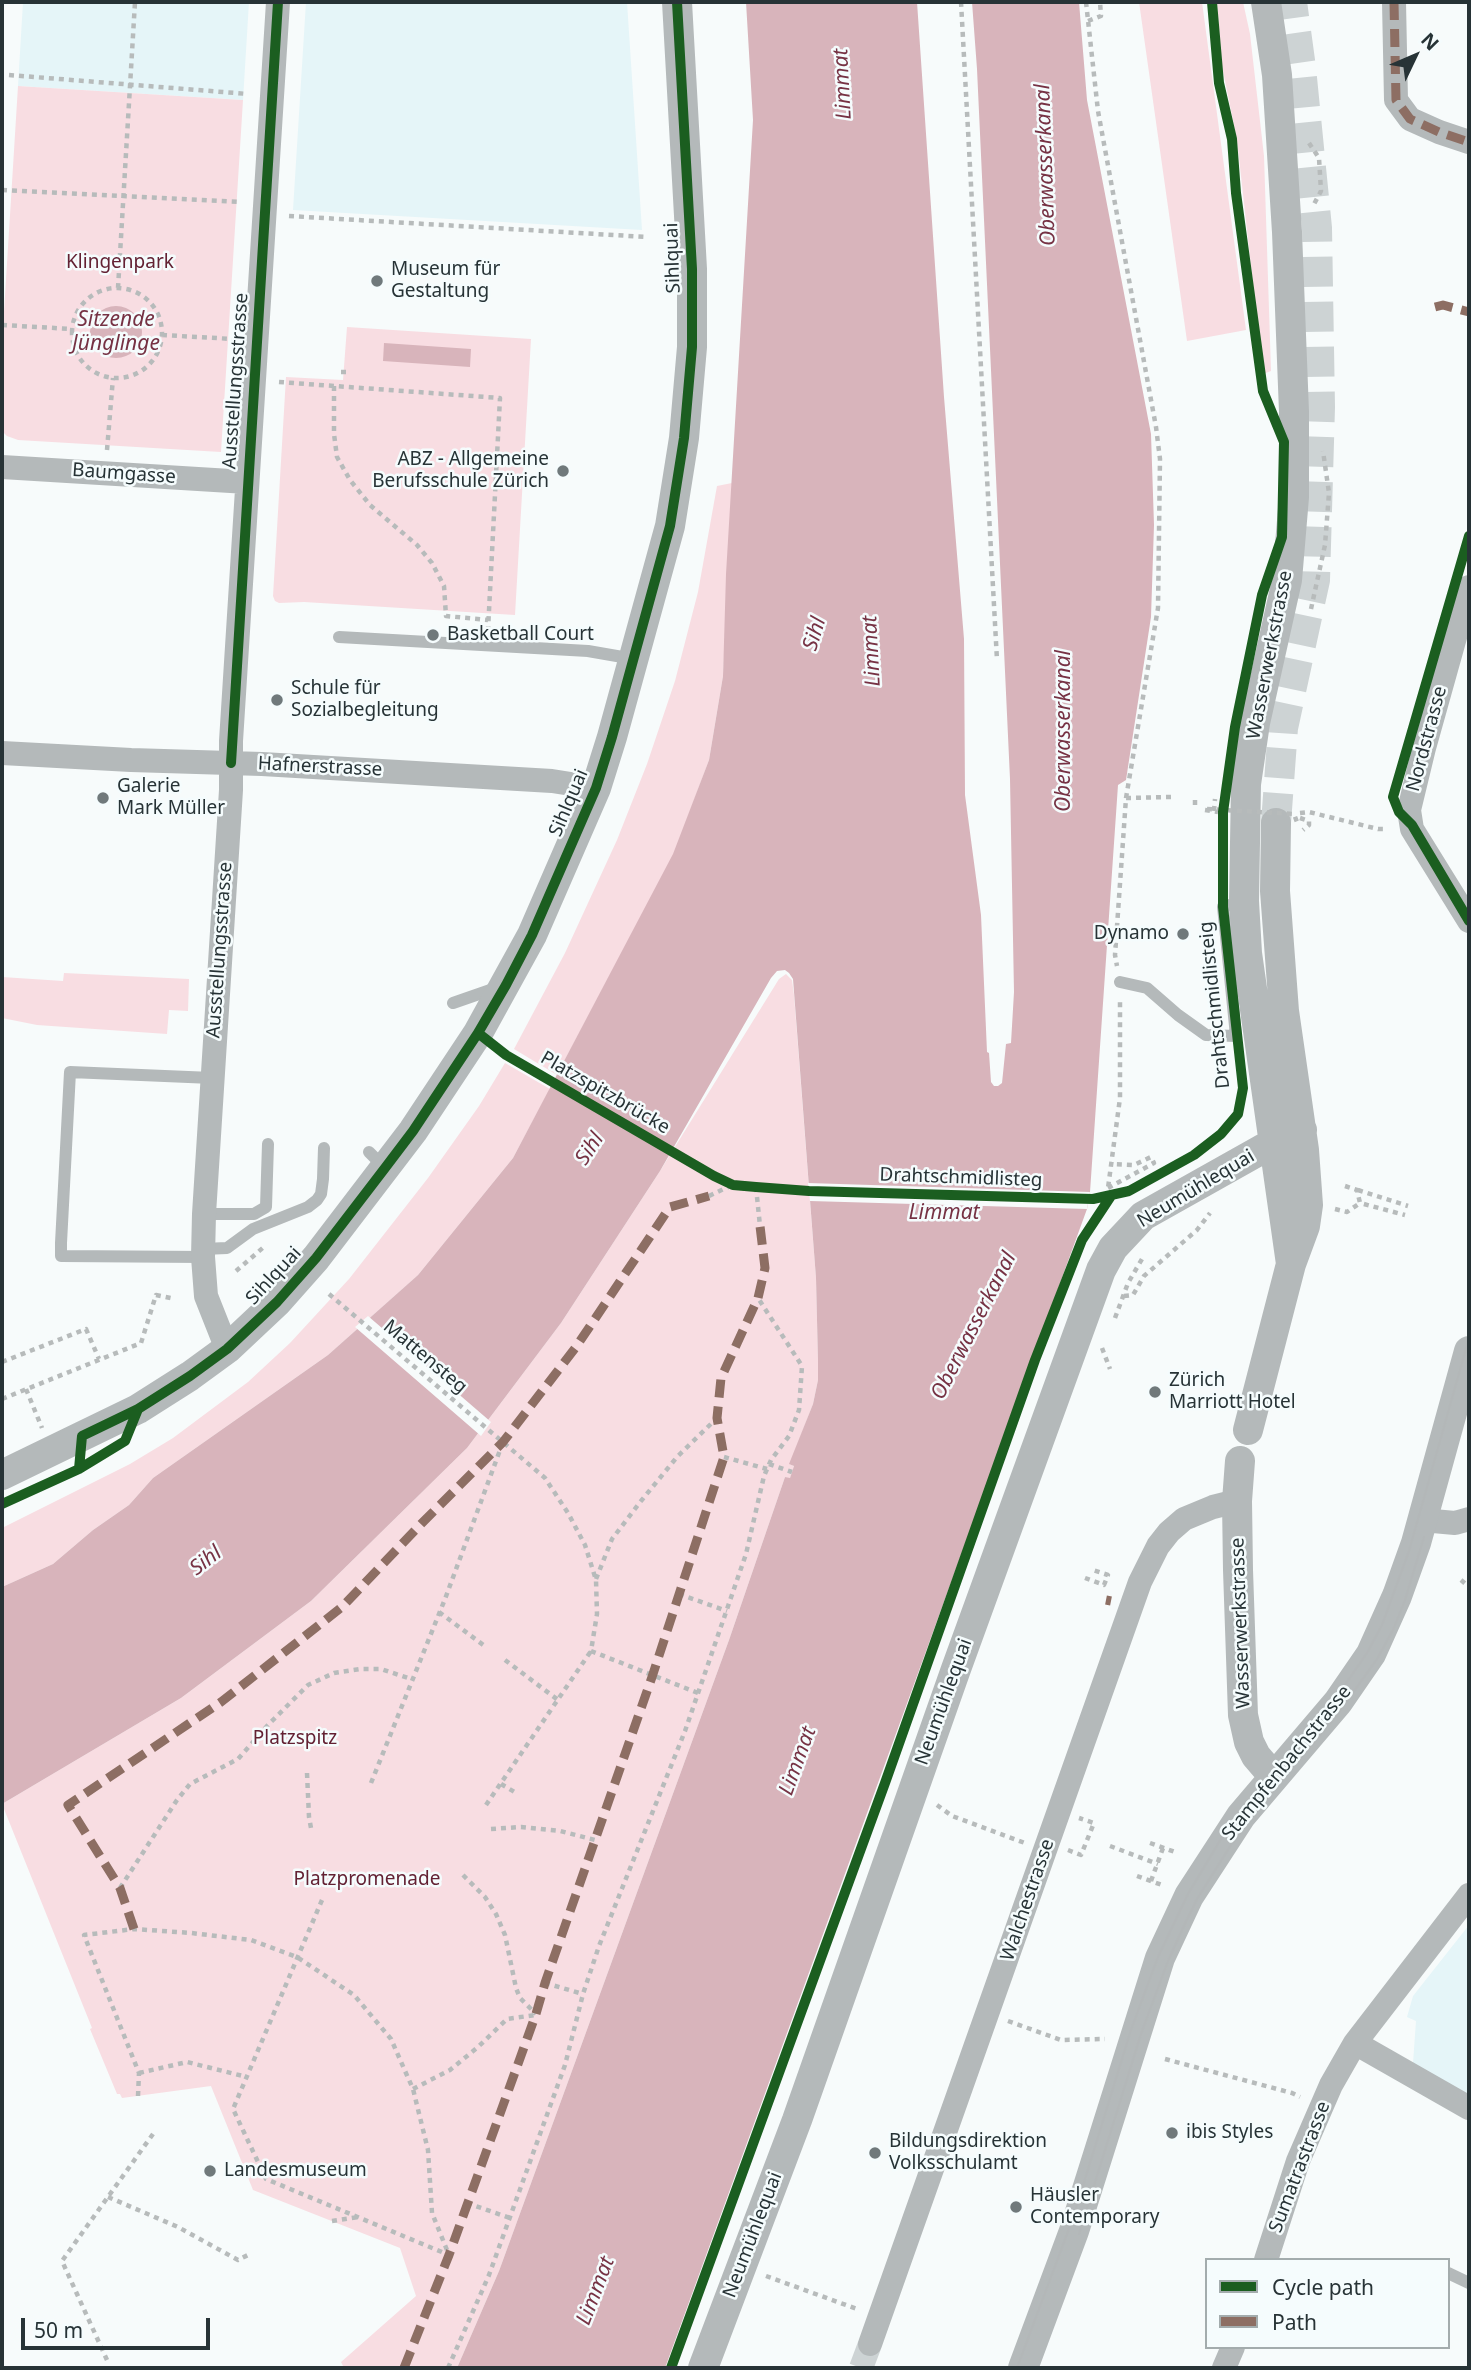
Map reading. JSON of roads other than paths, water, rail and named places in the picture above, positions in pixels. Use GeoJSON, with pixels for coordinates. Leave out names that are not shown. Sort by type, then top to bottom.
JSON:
{"type":"FeatureCollection","features":[{"type":"Feature","properties":{"kind":"street","name":"Ausstellungsstrasse"},"geometry":{"type":"LineString","coordinates":[[227,1349],[206,1296],[204,1214],[278,2]]}},
{"type":"Feature","properties":{"kind":"street","name":"Sihlquai"},"geometry":{"type":"LineString","coordinates":[[2,1475],[138,1409],[227,1349],[277,1302],[316,1258],[377,1160],[413,1131],[478,1033],[531,935],[596,788],[670,526],[684,438],[692,347],[692,269],[677,2]]}},
{"type":"Feature","properties":{"kind":"street","name":"Wasserwerkstrasse"},"geometry":{"type":"LineString","coordinates":[[1266,2],[1277,75],[1287,232],[1294,412],[1294,496],[1287,580],[1255,723],[1233,904],[1248,953],[1291,1264]]}},
{"type":"Feature","properties":{"kind":"street"},"geometry":{"type":"LineString","coordinates":[[1394,2],[1396,100],[1409,119],[1469,142]]}},
{"type":"Feature","properties":{"kind":"street","name":"Baumgasse"},"geometry":{"type":"LineString","coordinates":[[2,467],[247,482]]}},
{"type":"Feature","properties":{"kind":"street","name":"Nordstrasse"},"geometry":{"type":"LineString","coordinates":[[1469,587],[1409,810],[1412,829],[1469,921]]}},
{"type":"Feature","properties":{"kind":"street","name":"Hafnerstrasse"},"geometry":{"type":"LineString","coordinates":[[2,753],[552,781],[596,788]]}},
{"type":"Feature","properties":{"kind":"street","name":"Wasserwerkstrasse"},"geometry":{"type":"LineString","coordinates":[[1248,1430],[1291,1264],[1305,1226],[1307,1205],[1302,1130],[1284,1010],[1275,891],[1289,820]]}},
{"type":"Feature","properties":{"kind":"street","name":"Neumühlequai"},"geometry":{"type":"LineString","coordinates":[[703,2368],[797,2120],[956,1669],[1101,1270],[1113,1248],[1143,1216],[1273,1143],[1302,1130]]}},
{"type":"Feature","properties":{"kind":"street","name":"Stampfenbachstrasse"},"geometry":{"type":"LineString","coordinates":[[1023,2368],[1074,2231],[1160,1958],[1189,1896],[1241,1816],[1338,1702],[1371,1654],[1397,1596],[1422,1520],[1469,1351]]}},
{"type":"Feature","properties":{"kind":"street","name":"Wasserwerkstrasse"},"geometry":{"type":"LineString","coordinates":[[1240,1461],[1237,1501],[1243,1715],[1249,1742],[1256,1756],[1274,1777]]}},
{"type":"Feature","properties":{"kind":"street","name":"Walchestrasse"},"geometry":{"type":"LineString","coordinates":[[870,2344],[1140,1582],[1158,1546],[1184,1519],[1237,1501]]}},
{"type":"Feature","properties":{"kind":"street"},"geometry":{"type":"LineString","coordinates":[[1422,1520],[1455,1523],[1469,1520]]}},
{"type":"Feature","properties":{"kind":"street","name":"Sumatrastrasse"},"geometry":{"type":"LineString","coordinates":[[1267,2258],[1314,2121],[1355,2043],[1469,1895]]}},
{"type":"Feature","properties":{"kind":"street"},"geometry":{"type":"LineString","coordinates":[[1355,2043],[1469,2108]]}},
{"type":"Feature","properties":{"kind":"street"},"geometry":{"type":"LineString","coordinates":[[1224,2368],[1232,2349]]}},
{"type":"Feature","properties":{"kind":"lane"},"geometry":{"type":"LineString","coordinates":[[339,637],[588,651],[634,659]]}},
{"type":"Feature","properties":{"kind":"lane","name":"Drahtschmidlisteig"},"geometry":{"type":"LineString","coordinates":[[1120,982],[1147,988],[1206,1035],[1236,1036],[1233,904]]}},
{"type":"Feature","properties":{"kind":"lane"},"geometry":{"type":"LineString","coordinates":[[453,1003],[506,985]]}},
{"type":"Feature","properties":{"kind":"lane"},"geometry":{"type":"LineString","coordinates":[[212,1078],[70,1072],[61,1256],[203,1253],[226,1248],[253,1228],[309,1207],[317,1200],[321,1194],[324,1148]]}},
{"type":"Feature","properties":{"kind":"lane"},"geometry":{"type":"LineString","coordinates":[[204,1214],[254,1214],[265,1207],[268,1144]]}},
{"type":"Feature","properties":{"kind":"lane"},"geometry":{"type":"LineString","coordinates":[[1450,2274],[1469,2283]]}},
{"type":"Feature","properties":{"kind":"water","name":"Limmat"},"geometry":{"type":"Polygon","coordinates":[[[746,2],[917,2],[944,397],[964,639],[965,795],[981,915],[987,1052],[991,1082],[998,1086],[1002,1083],[1006,1044],[1011,1043],[1014,992],[1010,779],[972,2],[1079,2],[1087,100],[1151,434],[1154,525],[1151,617],[1126,780],[1118,785],[1090,1192],[1087,1209],[665,2368],[457,2368],[499,2271],[729,1640],[785,1477],[790,1478],[794,1466],[789,1464],[813,1404],[818,1380],[816,1278],[793,979],[789,973],[785,970],[777,971],[771,978],[660,1171],[561,1323],[467,1448],[311,1601],[181,1698],[2,1804],[2,1587],[53,1564],[93,1530],[129,1505],[153,1478],[328,1355],[418,1275],[513,1158],[673,854],[709,760],[723,676],[726,574],[753,120],[746,2]]]}},
{"type":"Feature","properties":{"kind":"water","name":"Sitzende Jünglinge"},"geometry":{"type":"Polygon","coordinates":[[[116,306],[135,313],[142,332],[135,351],[116,358],[97,351],[90,332],[97,313],[116,306]]]}},
{"type":"Feature","properties":{"kind":"water"},"geometry":{"type":"Polygon","coordinates":[[[384,343],[471,349],[470,367],[383,361],[384,343]]]}},
{"type":"Feature","properties":{"kind":"tunnel"},"geometry":{"type":"LineString","coordinates":[[1276,823],[1283,728],[1315,580],[1320,407],[1317,228],[1292,2]]}},
{"type":"Feature","properties":{"kind":"tunnel"},"geometry":{"type":"LineString","coordinates":[[861,2368],[870,2344]]}},
{"type":"Feature","properties":{"kind":"tram line"},"geometry":{"type":"LineString","coordinates":[[1017,2368],[1073,2218],[1131,2030],[1158,1957],[1188,1894],[1221,1839],[1331,1705],[1367,1653],[1382,1625],[1409,1551],[1469,1338]]}},
{"type":"Feature","properties":{"kind":"tram line"},"geometry":{"type":"LineString","coordinates":[[1079,2234],[1141,2034],[1168,1961],[1197,1899],[1231,1845],[1260,1806],[1340,1711],[1377,1659],[1405,1600],[1424,1537]]}},
{"type":"Feature","properties":{"kind":"place","name":"Museum für Gestaltung"},"geometry":{"type":"Point","coordinates":[377,281]}},
{"type":"Feature","properties":{"kind":"place","name":"ABZ - Allgemeine Berufsschule Zürich"},"geometry":{"type":"Point","coordinates":[563,471]}},
{"type":"Feature","properties":{"kind":"place","name":"Basketball Court"},"geometry":{"type":"Point","coordinates":[433,635]}},
{"type":"Feature","properties":{"kind":"place","name":"Schule für Sozialbegleitung"},"geometry":{"type":"Point","coordinates":[277,700]}},
{"type":"Feature","properties":{"kind":"place","name":"Galerie Mark Müller"},"geometry":{"type":"Point","coordinates":[103,798]}},
{"type":"Feature","properties":{"kind":"place","name":"Dynamo"},"geometry":{"type":"Point","coordinates":[1183,934]}},
{"type":"Feature","properties":{"kind":"place","name":"Zürich Marriott Hotel"},"geometry":{"type":"Point","coordinates":[1155,1392]}},
{"type":"Feature","properties":{"kind":"place","name":"ibis Styles"},"geometry":{"type":"Point","coordinates":[1172,2133]}},
{"type":"Feature","properties":{"kind":"place","name":"Bildungsdirektion Volksschulamt"},"geometry":{"type":"Point","coordinates":[875,2153]}},
{"type":"Feature","properties":{"kind":"place","name":"Landesmuseum"},"geometry":{"type":"Point","coordinates":[210,2171]}},
{"type":"Feature","properties":{"kind":"place","name":"Häusler Contemporary"},"geometry":{"type":"Point","coordinates":[1016,2207]}},
{"type":"Feature","properties":{"kind":"water label","name":"Oberwasserkanal"},"geometry":{"type":"Point","coordinates":[1046,165]}},
{"type":"Feature","properties":{"kind":"water label","name":"Sihl"},"geometry":{"type":"Point","coordinates":[815,634]}},
{"type":"Feature","properties":{"kind":"water label","name":"Oberwasserkanal"},"geometry":{"type":"Point","coordinates":[1064,731]}},
{"type":"Feature","properties":{"kind":"water label","name":"Sihl"},"geometry":{"type":"Point","coordinates":[590,1149]}},
{"type":"Feature","properties":{"kind":"water label","name":"Oberwasserkanal"},"geometry":{"type":"Point","coordinates":[974,1326]}},
{"type":"Feature","properties":{"kind":"water label","name":"Sihl"},"geometry":{"type":"Point","coordinates":[206,1561]}},
{"type":"Feature","properties":{"kind":"park label","name":"Klingenpark"},"geometry":{"type":"Point","coordinates":[120,263]}},
{"type":"Feature","properties":{"kind":"park label","name":"Platzspitz"},"geometry":{"type":"Point","coordinates":[295,1739]}},
{"type":"Feature","properties":{"kind":"park label","name":"Platzpromenade"},"geometry":{"type":"Point","coordinates":[367,1880]}}]}
